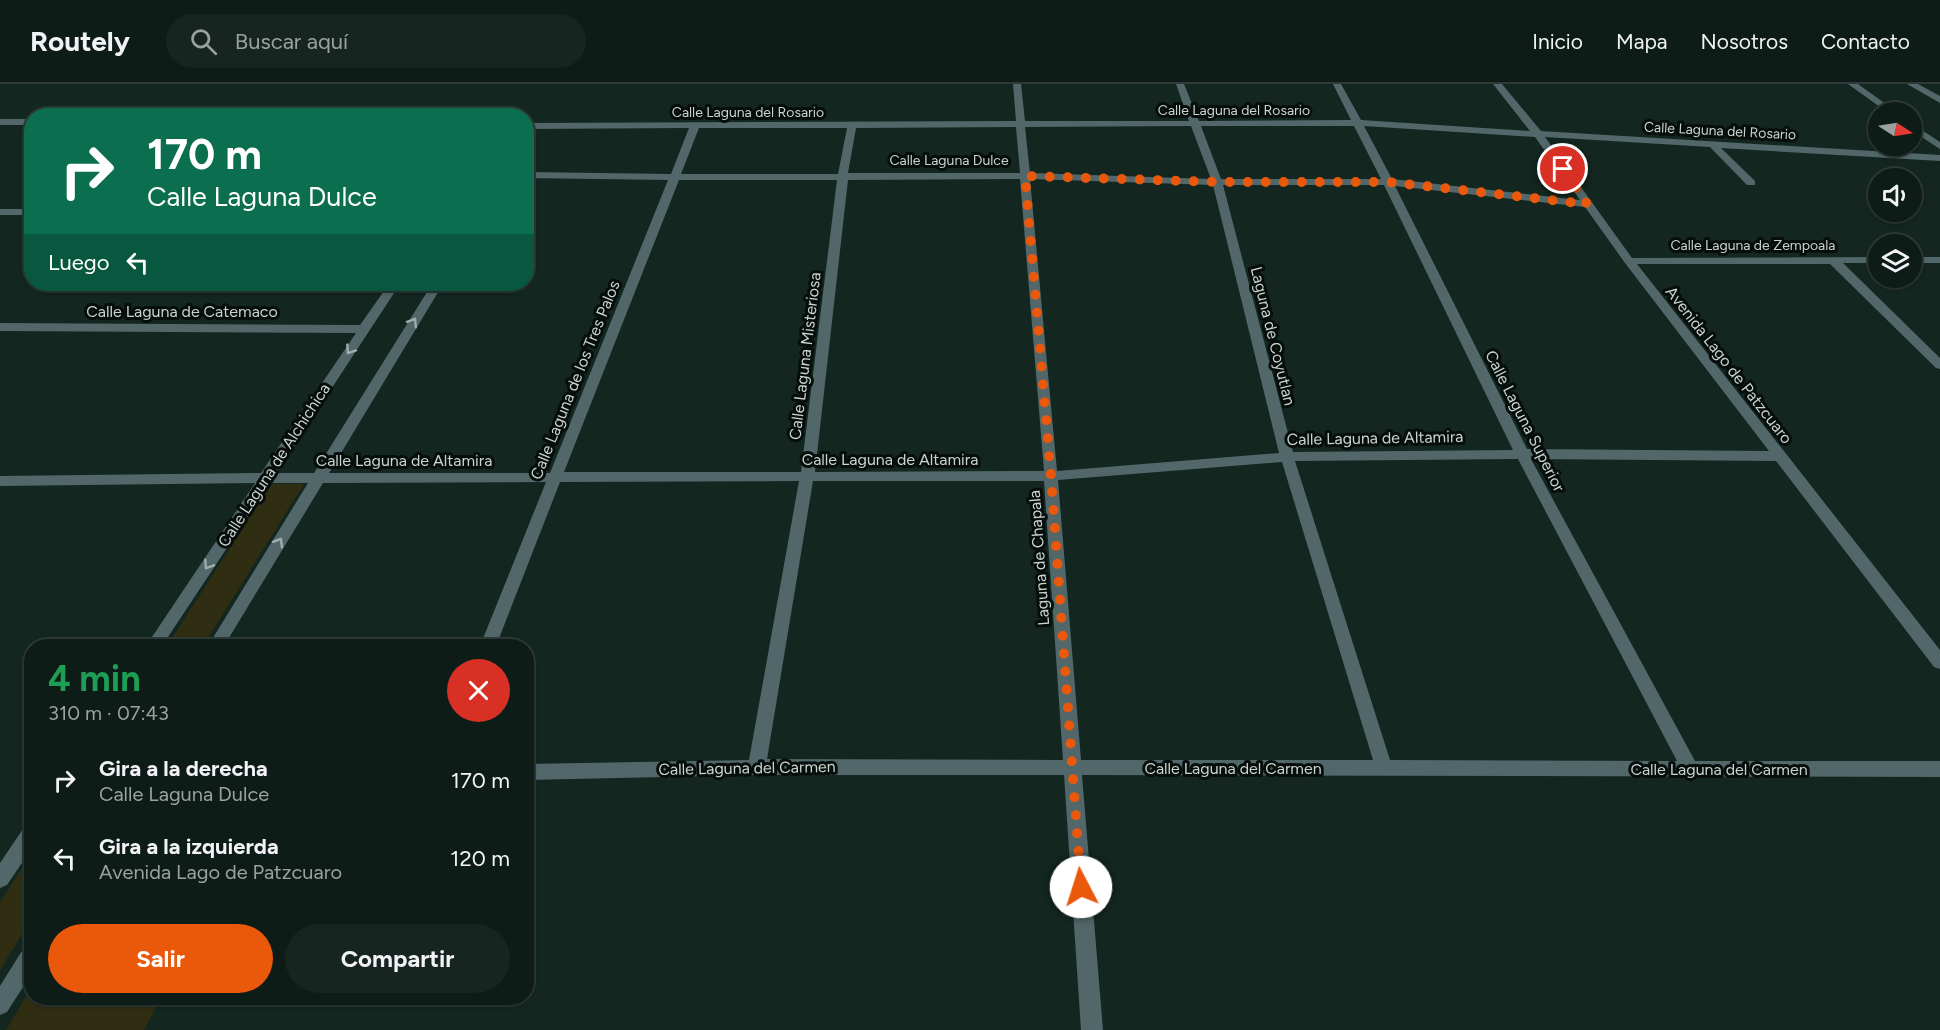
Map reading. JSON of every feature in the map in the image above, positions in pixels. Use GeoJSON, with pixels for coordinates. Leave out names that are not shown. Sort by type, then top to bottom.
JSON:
{"type":"FeatureCollection","features":[{"type":"Feature","properties":{"kind":"street","name":"Laguna de Chapala"},"geometry":{"type":"LineString","coordinates":[[1017,84],[1051,476],[1092,1030]]}},
{"type":"Feature","properties":{"kind":"street","name":"Laguna de Coyutlan"},"geometry":{"type":"LineString","coordinates":[[1180,84],[1217,182],[1287,457],[1384,769]]}},
{"type":"Feature","properties":{"kind":"street","name":"Calle Laguna Superior"},"geometry":{"type":"LineString","coordinates":[[1336,84],[1388,182],[1522,454],[1690,769]]}},
{"type":"Feature","properties":{"kind":"street","name":"Avenida Lago de Patzcuaro"},"geometry":{"type":"LineString","coordinates":[[1497,84],[1539,135],[1629,261],[1940,662]]}},
{"type":"Feature","properties":{"kind":"street"},"geometry":{"type":"LineString","coordinates":[[1852,84],[1878,102]]}},
{"type":"Feature","properties":{"kind":"street"},"geometry":{"type":"LineString","coordinates":[[1911,84],[1940,100]]}},
{"type":"Feature","properties":{"kind":"street"},"geometry":{"type":"LineString","coordinates":[[0,122],[24,122]]}},
{"type":"Feature","properties":{"kind":"street","name":"Calle Laguna del Rosario"},"geometry":{"type":"LineString","coordinates":[[534,126],[1358,123],[1940,158]]}},
{"type":"Feature","properties":{"kind":"street","name":"Calle Laguna de los Tres Palos"},"geometry":{"type":"LineString","coordinates":[[491,639],[695,126]]}},
{"type":"Feature","properties":{"kind":"street","name":"Calle Laguna Misteriosa"},"geometry":{"type":"LineString","coordinates":[[757,767],[807,477],[843,175],[852,126]]}},
{"type":"Feature","properties":{"kind":"street"},"geometry":{"type":"LineString","coordinates":[[1922,134],[1940,146]]}},
{"type":"Feature","properties":{"kind":"street"},"geometry":{"type":"LineString","coordinates":[[1713,145],[1751,183]]}},
{"type":"Feature","properties":{"kind":"street","name":"Calle Laguna Dulce"},"geometry":{"type":"LineString","coordinates":[[534,174],[674,177],[1025,176],[1217,182],[1388,182],[1587,204]]}},
{"type":"Feature","properties":{"kind":"street"},"geometry":{"type":"LineString","coordinates":[[0,212],[24,212]]}},
{"type":"Feature","properties":{"kind":"street"},"geometry":{"type":"LineString","coordinates":[[1832,259],[1940,365]]}},
{"type":"Feature","properties":{"kind":"street","name":"Calle Laguna de Zempoala"},"geometry":{"type":"LineString","coordinates":[[1629,261],[1868,260]]}},
{"type":"Feature","properties":{"kind":"street"},"geometry":{"type":"LineString","coordinates":[[1922,260],[1940,260]]}},
{"type":"Feature","properties":{"kind":"street","name":"Calle Laguna de Alchichica"},"geometry":{"type":"LineString","coordinates":[[159,639],[389,291]]}},
{"type":"Feature","properties":{"kind":"street"},"geometry":{"type":"LineString","coordinates":[[220,639],[433,291]]}},
{"type":"Feature","properties":{"kind":"street","name":"Calle Laguna de Catemaco"},"geometry":{"type":"LineString","coordinates":[[0,327],[364,329]]}},
{"type":"Feature","properties":{"kind":"street","name":"Calle Laguna de Altamira"},"geometry":{"type":"LineString","coordinates":[[3,484],[266,478],[1051,476],[1287,457],[1522,454],[1779,456]]}},
{"type":"Feature","properties":{"kind":"street","name":"Calle Laguna del Carmen"},"geometry":{"type":"LineString","coordinates":[[534,772],[757,767],[1940,769]]}},
{"type":"Feature","properties":{"kind":"street"},"geometry":{"type":"LineString","coordinates":[[0,879],[24,844]]}},
{"type":"Feature","properties":{"kind":"street"},"geometry":{"type":"LineString","coordinates":[[0,1005],[24,966]]}},
{"type":"Feature","properties":{"kind":"shaded area"},"geometry":{"type":"Polygon","coordinates":[[[271,484],[304,484],[207,639],[171,639],[271,484]]]}},
{"type":"Feature","properties":{"kind":"shaded area"},"geometry":{"type":"Polygon","coordinates":[[[24,865],[24,931],[0,970],[0,902],[24,865]]]}},
{"type":"Feature","properties":{"kind":"shaded area"},"geometry":{"type":"Polygon","coordinates":[[[24,1000],[24,1005],[157,1005],[144,1030],[6,1030],[24,1000]]]}},
{"type":"Feature","properties":{"kind":"route"},"geometry":{"type":"LineString","coordinates":[[1081,887],[1051,476],[1025,176],[1217,182],[1388,182],[1587,204],[1563,169]]}}]}
